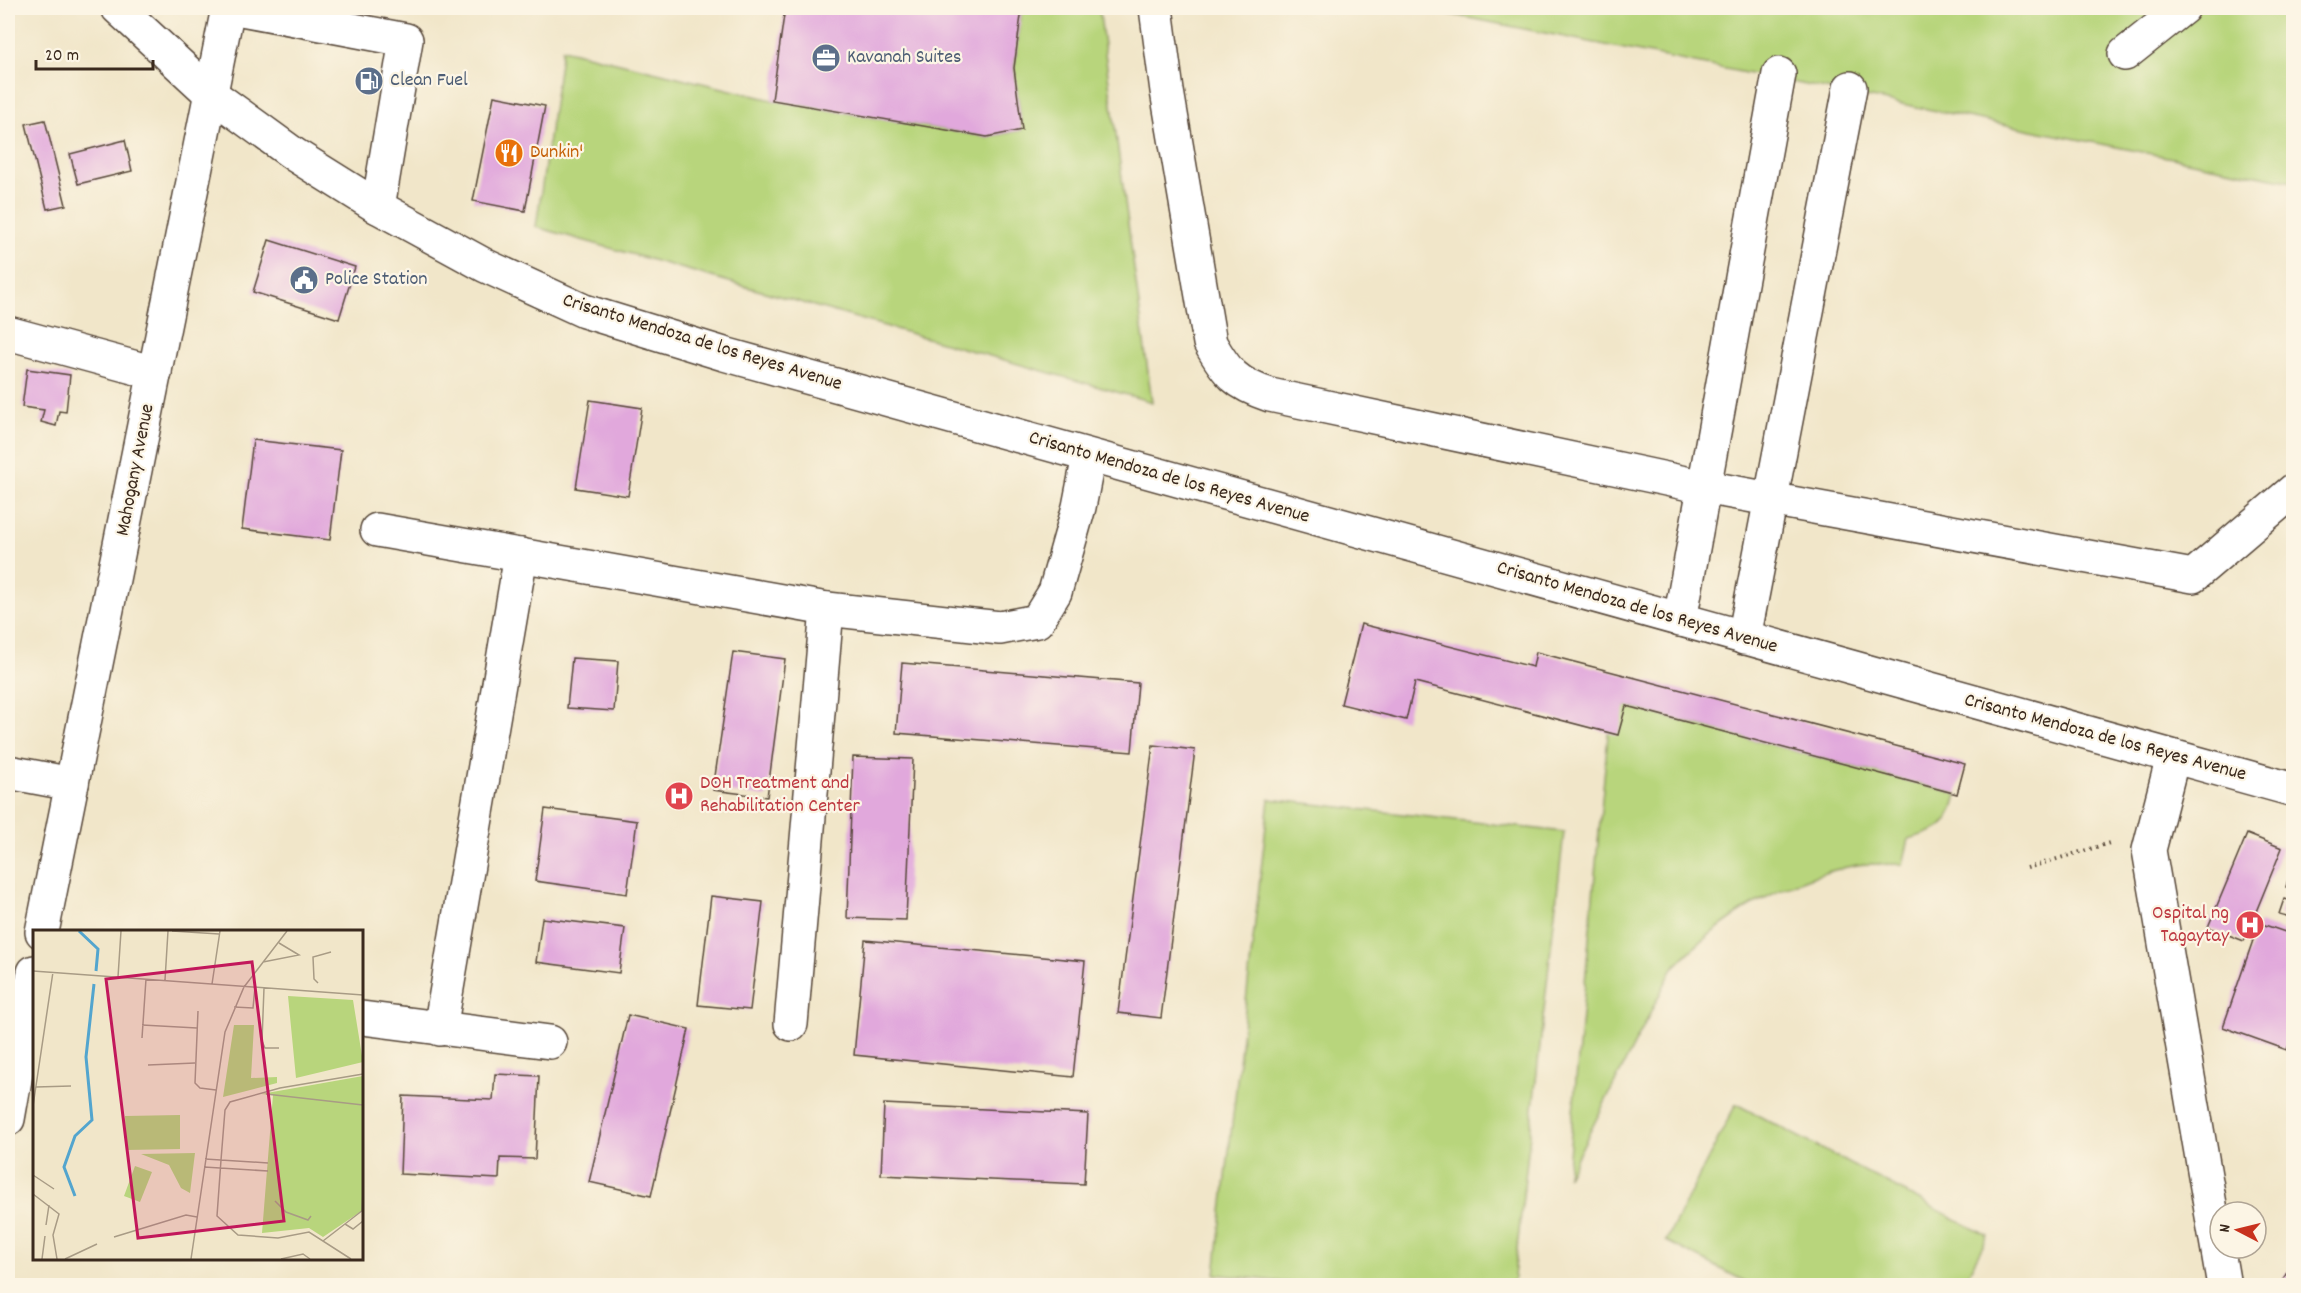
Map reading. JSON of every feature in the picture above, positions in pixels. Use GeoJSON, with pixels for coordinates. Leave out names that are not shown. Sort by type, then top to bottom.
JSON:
{"type":"FeatureCollection","features":[{"type":"Feature","properties":{"kind":"main road","name":"Crisanto Mendoza de los Reyes Avenue"},"geometry":{"type":"LineString","coordinates":[[118,8],[211,94],[295,155],[378,207],[486,266],[584,311],[724,354],[2294,789]]}},
{"type":"Feature","properties":{"kind":"main road","name":"Mahogany Avenue"},"geometry":{"type":"LineString","coordinates":[[42,930],[228,8]]}},
{"type":"Feature","properties":{"kind":"main road"},"geometry":{"type":"LineString","coordinates":[[236,8],[406,40],[378,207]]}},
{"type":"Feature","properties":{"kind":"main road"},"geometry":{"type":"LineString","coordinates":[[1156,8],[1167,91],[1210,343],[1225,369],[1245,387],[1281,397],[1704,487],[2193,576],[2294,490]]}},
{"type":"Feature","properties":{"kind":"main road"},"geometry":{"type":"LineString","coordinates":[[1167,91],[1178,8]]}},
{"type":"Feature","properties":{"kind":"main road"},"geometry":{"type":"LineString","coordinates":[[2125,54],[2183,8]]}},
{"type":"Feature","properties":{"kind":"main road"},"geometry":{"type":"LineString","coordinates":[[1680,620],[1779,74]]}},
{"type":"Feature","properties":{"kind":"main road"},"geometry":{"type":"LineString","coordinates":[[1744,638],[1850,88]]}},
{"type":"Feature","properties":{"kind":"main road"},"geometry":{"type":"LineString","coordinates":[[8,333],[155,373]]}},
{"type":"Feature","properties":{"kind":"main road"},"geometry":{"type":"LineString","coordinates":[[377,530],[827,609],[999,628],[1037,621],[1054,592],[1078,507],[1089,456]]}},
{"type":"Feature","properties":{"kind":"main road"},"geometry":{"type":"LineString","coordinates":[[440,1029],[521,555]]}},
{"type":"Feature","properties":{"kind":"main road"},"geometry":{"type":"LineString","coordinates":[[791,1024],[827,609]]}},
{"type":"Feature","properties":{"kind":"main road"},"geometry":{"type":"LineString","coordinates":[[2174,757],[2149,850],[2224,1286]]}},
{"type":"Feature","properties":{"kind":"main road"},"geometry":{"type":"LineString","coordinates":[[8,772],[72,784]]}},
{"type":"Feature","properties":{"kind":"main road"},"geometry":{"type":"LineString","coordinates":[[8,1119],[33,978]]}},
{"type":"Feature","properties":{"kind":"main road"},"geometry":{"type":"LineString","coordinates":[[363,1018],[550,1042]]}},
{"type":"Feature","properties":{"kind":"path"},"geometry":{"type":"LineString","coordinates":[[2027,868],[2154,830]]}},
{"type":"Feature","properties":{"kind":"green space"},"geometry":{"type":"Polygon","coordinates":[[[1022,8],[1099,8],[1152,402],[536,227],[562,49],[772,100],[987,137],[1022,130],[1014,68],[1022,8]]]}},
{"type":"Feature","properties":{"kind":"green space"},"geometry":{"type":"Polygon","coordinates":[[[1419,8],[2293,8],[2293,182],[1419,8]]]}},
{"type":"Feature","properties":{"kind":"green space"},"geometry":{"type":"Polygon","coordinates":[[[1611,702],[1957,794],[1951,814],[1942,826],[1909,839],[1903,864],[1857,865],[1806,879],[1757,902],[1734,916],[1692,949],[1673,968],[1567,1177],[1611,702]]]}},
{"type":"Feature","properties":{"kind":"green space"},"geometry":{"type":"Polygon","coordinates":[[[1269,799],[1564,832],[1513,1285],[1319,1286],[1215,1274],[1269,799]]]}},
{"type":"Feature","properties":{"kind":"green space"},"geometry":{"type":"Polygon","coordinates":[[[1736,1104],[1988,1236],[1962,1285],[1752,1285],[1666,1241],[1736,1104]]]}},
{"type":"Feature","properties":{"kind":"building"},"geometry":{"type":"Polygon","coordinates":[[[785,8],[1022,8],[1014,68],[1022,130],[987,137],[772,100],[785,8]]]}},
{"type":"Feature","properties":{"kind":"building","name":"Dunkin'"},"geometry":{"type":"Polygon","coordinates":[[[494,96],[545,106],[525,211],[473,201],[494,96]]]}},
{"type":"Feature","properties":{"kind":"building"},"geometry":{"type":"Polygon","coordinates":[[[45,120],[66,205],[47,209],[26,124],[45,120]]]}},
{"type":"Feature","properties":{"kind":"building"},"geometry":{"type":"Polygon","coordinates":[[[125,140],[132,171],[78,184],[70,154],[125,140]]]}},
{"type":"Feature","properties":{"kind":"building","name":"Police Station"},"geometry":{"type":"Polygon","coordinates":[[[269,240],[355,267],[339,319],[253,292],[269,240]]]}},
{"type":"Feature","properties":{"kind":"building"},"geometry":{"type":"Polygon","coordinates":[[[27,369],[70,375],[66,412],[59,411],[56,426],[41,422],[44,410],[22,407],[27,369]]]}},
{"type":"Feature","properties":{"kind":"building"},"geometry":{"type":"Polygon","coordinates":[[[590,400],[642,408],[628,496],[576,488],[590,400]]]}},
{"type":"Feature","properties":{"kind":"building"},"geometry":{"type":"Polygon","coordinates":[[[253,440],[341,450],[330,540],[242,529],[253,440]]]}},
{"type":"Feature","properties":{"kind":"building"},"geometry":{"type":"Polygon","coordinates":[[[1361,624],[1533,667],[1536,652],[1965,764],[1957,794],[1626,706],[1618,735],[1415,682],[1406,720],[1341,704],[1361,624]]]}},
{"type":"Feature","properties":{"kind":"building"},"geometry":{"type":"Polygon","coordinates":[[[733,652],[785,659],[767,797],[713,790],[733,652]]]}},
{"type":"Feature","properties":{"kind":"building"},"geometry":{"type":"Polygon","coordinates":[[[572,658],[618,661],[614,711],[567,708],[572,658]]]}},
{"type":"Feature","properties":{"kind":"building"},"geometry":{"type":"Polygon","coordinates":[[[902,663],[1138,683],[1132,752],[896,733],[902,663]]]}},
{"type":"Feature","properties":{"kind":"building"},"geometry":{"type":"Polygon","coordinates":[[[1153,745],[1195,750],[1161,1018],[1118,1013],[1153,745]]]}},
{"type":"Feature","properties":{"kind":"building"},"geometry":{"type":"Polygon","coordinates":[[[853,757],[913,759],[906,920],[847,918],[853,757]]]}},
{"type":"Feature","properties":{"kind":"building"},"geometry":{"type":"Polygon","coordinates":[[[545,809],[637,821],[627,894],[535,881],[545,809]]]}},
{"type":"Feature","properties":{"kind":"building"},"geometry":{"type":"Polygon","coordinates":[[[2247,834],[2282,848],[2244,941],[2208,927],[2247,834]]]}},
{"type":"Feature","properties":{"kind":"building"},"geometry":{"type":"Polygon","coordinates":[[[2291,868],[2294,869],[2294,890],[2286,887],[2291,868]]]}},
{"type":"Feature","properties":{"kind":"building"},"geometry":{"type":"Polygon","coordinates":[[[711,896],[763,902],[750,1010],[698,1005],[711,896]]]}},
{"type":"Feature","properties":{"kind":"building"},"geometry":{"type":"Polygon","coordinates":[[[2284,899],[2294,901],[2294,918],[2279,914],[2284,899]]]}},
{"type":"Feature","properties":{"kind":"building"},"geometry":{"type":"Polygon","coordinates":[[[542,918],[625,928],[619,973],[536,962],[542,918]]]}},
{"type":"Feature","properties":{"kind":"building"},"geometry":{"type":"Polygon","coordinates":[[[2259,923],[2294,935],[2294,1032],[2287,1050],[2223,1027],[2259,923]]]}},
{"type":"Feature","properties":{"kind":"building"},"geometry":{"type":"Polygon","coordinates":[[[865,940],[1085,961],[1073,1077],[854,1055],[865,940]]]}},
{"type":"Feature","properties":{"kind":"building"},"geometry":{"type":"Polygon","coordinates":[[[628,1015],[689,1029],[651,1196],[589,1182],[628,1015]]]}},
{"type":"Feature","properties":{"kind":"building"},"geometry":{"type":"Polygon","coordinates":[[[495,1074],[539,1076],[535,1159],[500,1158],[499,1179],[400,1174],[403,1096],[493,1100],[495,1074]]]}},
{"type":"Feature","properties":{"kind":"building"},"geometry":{"type":"Polygon","coordinates":[[[884,1104],[1088,1114],[1084,1184],[881,1175],[884,1104]]]}},
{"type":"Feature","properties":{"kind":"building"},"geometry":{"type":"Polygon","coordinates":[[[2294,1267],[2294,1286],[2280,1286],[2286,1274],[2294,1267]]]}},
{"type":"Feature","properties":{"kind":"place","name":"Kavanah Suites"},"geometry":{"type":"Point","coordinates":[826,58]}},
{"type":"Feature","properties":{"kind":"place","name":"Clean Fuel"},"geometry":{"type":"Point","coordinates":[369,81]}},
{"type":"Feature","properties":{"kind":"place","name":"Dunkin'"},"geometry":{"type":"Point","coordinates":[509,153]}},
{"type":"Feature","properties":{"kind":"place","name":"Police Station"},"geometry":{"type":"Point","coordinates":[304,280]}},
{"type":"Feature","properties":{"kind":"place","name":"DOH Treatment and Rehabilitation Center"},"geometry":{"type":"Point","coordinates":[679,796]}},
{"type":"Feature","properties":{"kind":"place","name":"Ospital ng Tagaytay"},"geometry":{"type":"Point","coordinates":[2250,925]}}]}
